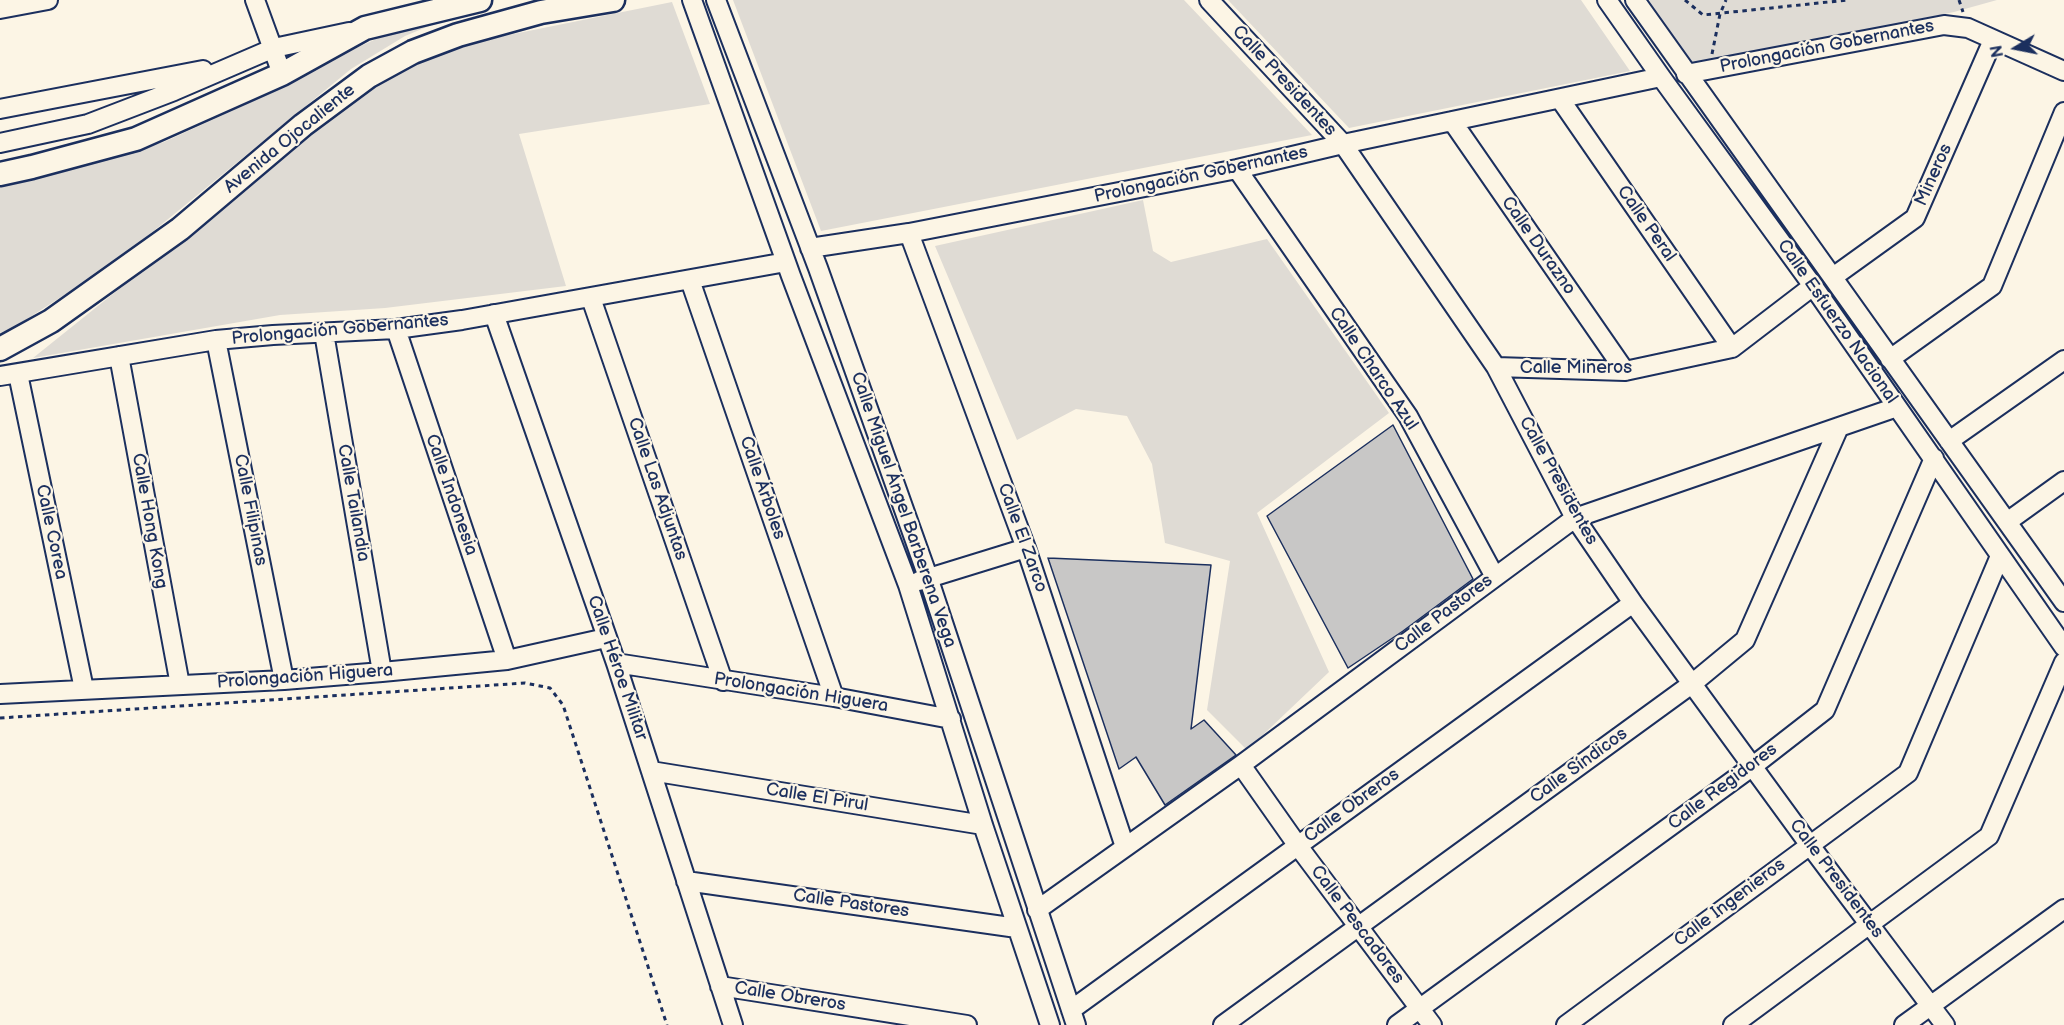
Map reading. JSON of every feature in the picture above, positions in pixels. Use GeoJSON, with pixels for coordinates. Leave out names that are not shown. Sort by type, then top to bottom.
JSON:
{"type":"FeatureCollection","features":[{"type":"Feature","properties":{"kind":"main road"},"geometry":{"type":"LineString","coordinates":[[0,174],[136,139],[282,74],[365,28],[480,0]]}},
{"type":"Feature","properties":{"kind":"main road","name":"Avenida Ojocaliente"},"geometry":{"type":"LineString","coordinates":[[0,349],[51,321],[180,229],[303,125],[369,76],[412,52],[458,35],[541,12],[612,0]]}},
{"type":"Feature","properties":{"kind":"street"},"geometry":{"type":"LineString","coordinates":[[0,9],[48,0]]}},
{"type":"Feature","properties":{"kind":"street"},"geometry":{"type":"LineString","coordinates":[[255,0],[282,74]]}},
{"type":"Feature","properties":{"kind":"street","name":"Calle Miguel Ángel Barberena Vega"},"geometry":{"type":"LineString","coordinates":[[692,0],[786,261],[908,585],[1050,1025]]}},
{"type":"Feature","properties":{"kind":"street","name":"Calle Miguel Ángel Barberena Vega"},"geometry":{"type":"LineString","coordinates":[[716,0],[810,248],[928,577],[1074,1017]]}},
{"type":"Feature","properties":{"kind":"street","name":"Calle Presidentes"},"geometry":{"type":"LineString","coordinates":[[1209,0],[1343,144],[1496,367],[1575,518],[1633,603],[1945,1025]]}},
{"type":"Feature","properties":{"kind":"street","name":"Calle Esfuerzo Nacional"},"geometry":{"type":"LineString","coordinates":[[1607,0],[1813,286],[2064,647]]}},
{"type":"Feature","properties":{"kind":"street","name":"Calle Esfuerzo Nacional"},"geometry":{"type":"LineString","coordinates":[[1635,0],[2064,602]]}},
{"type":"Feature","properties":{"kind":"street","name":"Prolongación Gobernantes"},"geometry":{"type":"LineString","coordinates":[[1686,74],[1944,25],[1968,28],[1993,40]]}},
{"type":"Feature","properties":{"kind":"street"},"geometry":{"type":"LineString","coordinates":[[0,143],[88,124],[274,48],[365,28]]}},
{"type":"Feature","properties":{"kind":"street"},"geometry":{"type":"LineString","coordinates":[[1993,40],[2064,71]]}},
{"type":"Feature","properties":{"kind":"street","name":"Mineros"},"geometry":{"type":"LineString","coordinates":[[1833,277],[1914,218],[1993,40]]}},
{"type":"Feature","properties":{"kind":"street"},"geometry":{"type":"LineString","coordinates":[[0,108],[237,63]]}},
{"type":"Feature","properties":{"kind":"street","name":"Prolongación Gobernantes"},"geometry":{"type":"LineString","coordinates":[[810,248],[909,233],[1237,170],[1343,144],[1661,77]]}},
{"type":"Feature","properties":{"kind":"street","name":"Calle Peral"},"geometry":{"type":"LineString","coordinates":[[1560,99],[1732,348]]}},
{"type":"Feature","properties":{"kind":"street"},"geometry":{"type":"LineString","coordinates":[[1890,359],[1992,286],[2064,112]]}},
{"type":"Feature","properties":{"kind":"street","name":"Calle Durazno"},"geometry":{"type":"LineString","coordinates":[[1452,121],[1625,371]]}},
{"type":"Feature","properties":{"kind":"street","name":"Calle Charco Azul"},"geometry":{"type":"LineString","coordinates":[[1237,170],[1408,416],[1495,577]]}},
{"type":"Feature","properties":{"kind":"street","name":"Calle El Zarco"},"geometry":{"type":"LineString","coordinates":[[909,233],[1026,548],[1125,847]]}},
{"type":"Feature","properties":{"kind":"street","name":"Prolongación Gobernantes"},"geometry":{"type":"LineString","coordinates":[[9,375],[216,340],[396,329],[591,298],[786,261]]}},
{"type":"Feature","properties":{"kind":"street","name":"Calle Árboles"},"geometry":{"type":"LineString","coordinates":[[690,280],[834,697]]}},
{"type":"Feature","properties":{"kind":"street","name":"Calle Mineros"},"geometry":{"type":"LineString","coordinates":[[1496,367],[1625,371],[1732,348],[1813,286]]}},
{"type":"Feature","properties":{"kind":"street","name":"Calle Las Adjuntas"},"geometry":{"type":"LineString","coordinates":[[591,298],[723,681]]}},
{"type":"Feature","properties":{"kind":"street","name":"Calle Héroe Militar"},"geometry":{"type":"LineString","coordinates":[[494,314],[616,663],[733,1025]]}},
{"type":"Feature","properties":{"kind":"street","name":"Calle Indonesia"},"geometry":{"type":"LineString","coordinates":[[396,329],[507,660]]}},
{"type":"Feature","properties":{"kind":"street","name":"Calle Tailandia"},"geometry":{"type":"LineString","coordinates":[[324,333],[382,672]]}},
{"type":"Feature","properties":{"kind":"street","name":"Calle Filipinas"},"geometry":{"type":"LineString","coordinates":[[216,340],[284,680]]}},
{"type":"Feature","properties":{"kind":"street","name":"Calle Hong Kong"},"geometry":{"type":"LineString","coordinates":[[119,356],[180,686]]}},
{"type":"Feature","properties":{"kind":"street"},"geometry":{"type":"LineString","coordinates":[[1949,441],[2064,360]]}},
{"type":"Feature","properties":{"kind":"street","name":"Calle Corea"},"geometry":{"type":"LineString","coordinates":[[9,375],[84,689]]}},
{"type":"Feature","properties":{"kind":"street","name":"Calle Pastores"},"geometry":{"type":"LineString","coordinates":[[1037,910],[1241,765],[1575,518],[1898,407]]}},
{"type":"Feature","properties":{"kind":"street","name":"Calle Síndicos"},"geometry":{"type":"LineString","coordinates":[[1223,1025],[1693,683],[1745,640],[1839,427]]}},
{"type":"Feature","properties":{"kind":"street","name":"Calle Regidores"},"geometry":{"type":"LineString","coordinates":[[1397,1025],[1753,766],[1824,710],[1934,458]]}},
{"type":"Feature","properties":{"kind":"street"},"geometry":{"type":"LineString","coordinates":[[2007,522],[2064,481]]}},
{"type":"Feature","properties":{"kind":"street"},"geometry":{"type":"LineString","coordinates":[[908,585],[1026,548]]}},
{"type":"Feature","properties":{"kind":"street","name":"Calle Ingenieros"},"geometry":{"type":"LineString","coordinates":[[1566,1025],[1908,773],[2000,556]]}},
{"type":"Feature","properties":{"kind":"street","name":"Calle Obreros"},"geometry":{"type":"LineString","coordinates":[[1074,1017],[1298,846],[1633,603]]}},
{"type":"Feature","properties":{"kind":"street","name":"Prolongación Higuera"},"geometry":{"type":"LineString","coordinates":[[0,694],[180,686],[382,672],[507,660],[606,638]]}},
{"type":"Feature","properties":{"kind":"street"},"geometry":{"type":"LineString","coordinates":[[1733,1025],[1989,836],[2064,662]]}},
{"type":"Feature","properties":{"kind":"street","name":"Prolongación Higuera"},"geometry":{"type":"LineString","coordinates":[[616,663],[834,697],[951,719]]}},
{"type":"Feature","properties":{"kind":"street","name":"Calle Pescadores"},"geometry":{"type":"LineString","coordinates":[[1241,765],[1298,846],[1432,1025]]}},
{"type":"Feature","properties":{"kind":"street","name":"Calle El Pirul"},"geometry":{"type":"LineString","coordinates":[[651,771],[984,825]]}},
{"type":"Feature","properties":{"kind":"street","name":"Calle Pastores"},"geometry":{"type":"LineString","coordinates":[[686,881],[1017,928]]}},
{"type":"Feature","properties":{"kind":"street"},"geometry":{"type":"LineString","coordinates":[[1904,1025],[2064,909]]}},
{"type":"Feature","properties":{"kind":"street","name":"Calle Obreros"},"geometry":{"type":"LineString","coordinates":[[720,986],[967,1025]]}},
{"type":"Feature","properties":{"kind":"path"},"geometry":{"type":"LineString","coordinates":[[1685,0],[1703,15],[1848,0]]}},
{"type":"Feature","properties":{"kind":"path"},"geometry":{"type":"LineString","coordinates":[[1709,70],[1720,14],[1726,0]]}},
{"type":"Feature","properties":{"kind":"path"},"geometry":{"type":"LineString","coordinates":[[0,718],[525,683],[550,688],[563,705],[667,1025]]}},
{"type":"Feature","properties":{"kind":"shaded area"},"geometry":{"type":"Polygon","coordinates":[[[733,0],[1184,0],[1312,135],[821,231],[733,0]]]}},
{"type":"Feature","properties":{"kind":"shaded area"},"geometry":{"type":"Polygon","coordinates":[[[1228,0],[1581,0],[1630,71],[1349,128],[1228,0]]]}},
{"type":"Feature","properties":{"kind":"shaded area"},"geometry":{"type":"Polygon","coordinates":[[[1647,0],[1997,0],[1954,12],[1694,65],[1647,0]]]}},
{"type":"Feature","properties":{"kind":"shaded area"},"geometry":{"type":"Polygon","coordinates":[[[672,2],[710,104],[519,134],[566,286],[385,308],[280,315],[33,358],[361,95],[444,48],[672,2]]]}},
{"type":"Feature","properties":{"kind":"shaded area"},"geometry":{"type":"Polygon","coordinates":[[[458,14],[405,36],[351,69],[117,261],[16,326],[0,333],[0,186],[25,182],[164,142],[245,105],[319,65],[398,29],[458,14]]]}},
{"type":"Feature","properties":{"kind":"shaded area"},"geometry":{"type":"Polygon","coordinates":[[[1143,200],[1153,251],[1171,262],[1267,239],[1389,413],[1257,513],[1329,672],[1247,750],[1207,710],[1230,561],[1165,543],[1152,464],[1127,416],[1076,409],[1017,440],[935,246],[1143,200]]]}},
{"type":"Feature","properties":{"kind":"building"},"geometry":{"type":"Polygon","coordinates":[[[1393,425],[1473,579],[1348,668],[1267,516],[1393,425]]]}},
{"type":"Feature","properties":{"kind":"building"},"geometry":{"type":"Polygon","coordinates":[[[1048,558],[1211,565],[1191,729],[1204,720],[1236,755],[1165,805],[1136,757],[1119,769],[1048,558]]]}}]}
